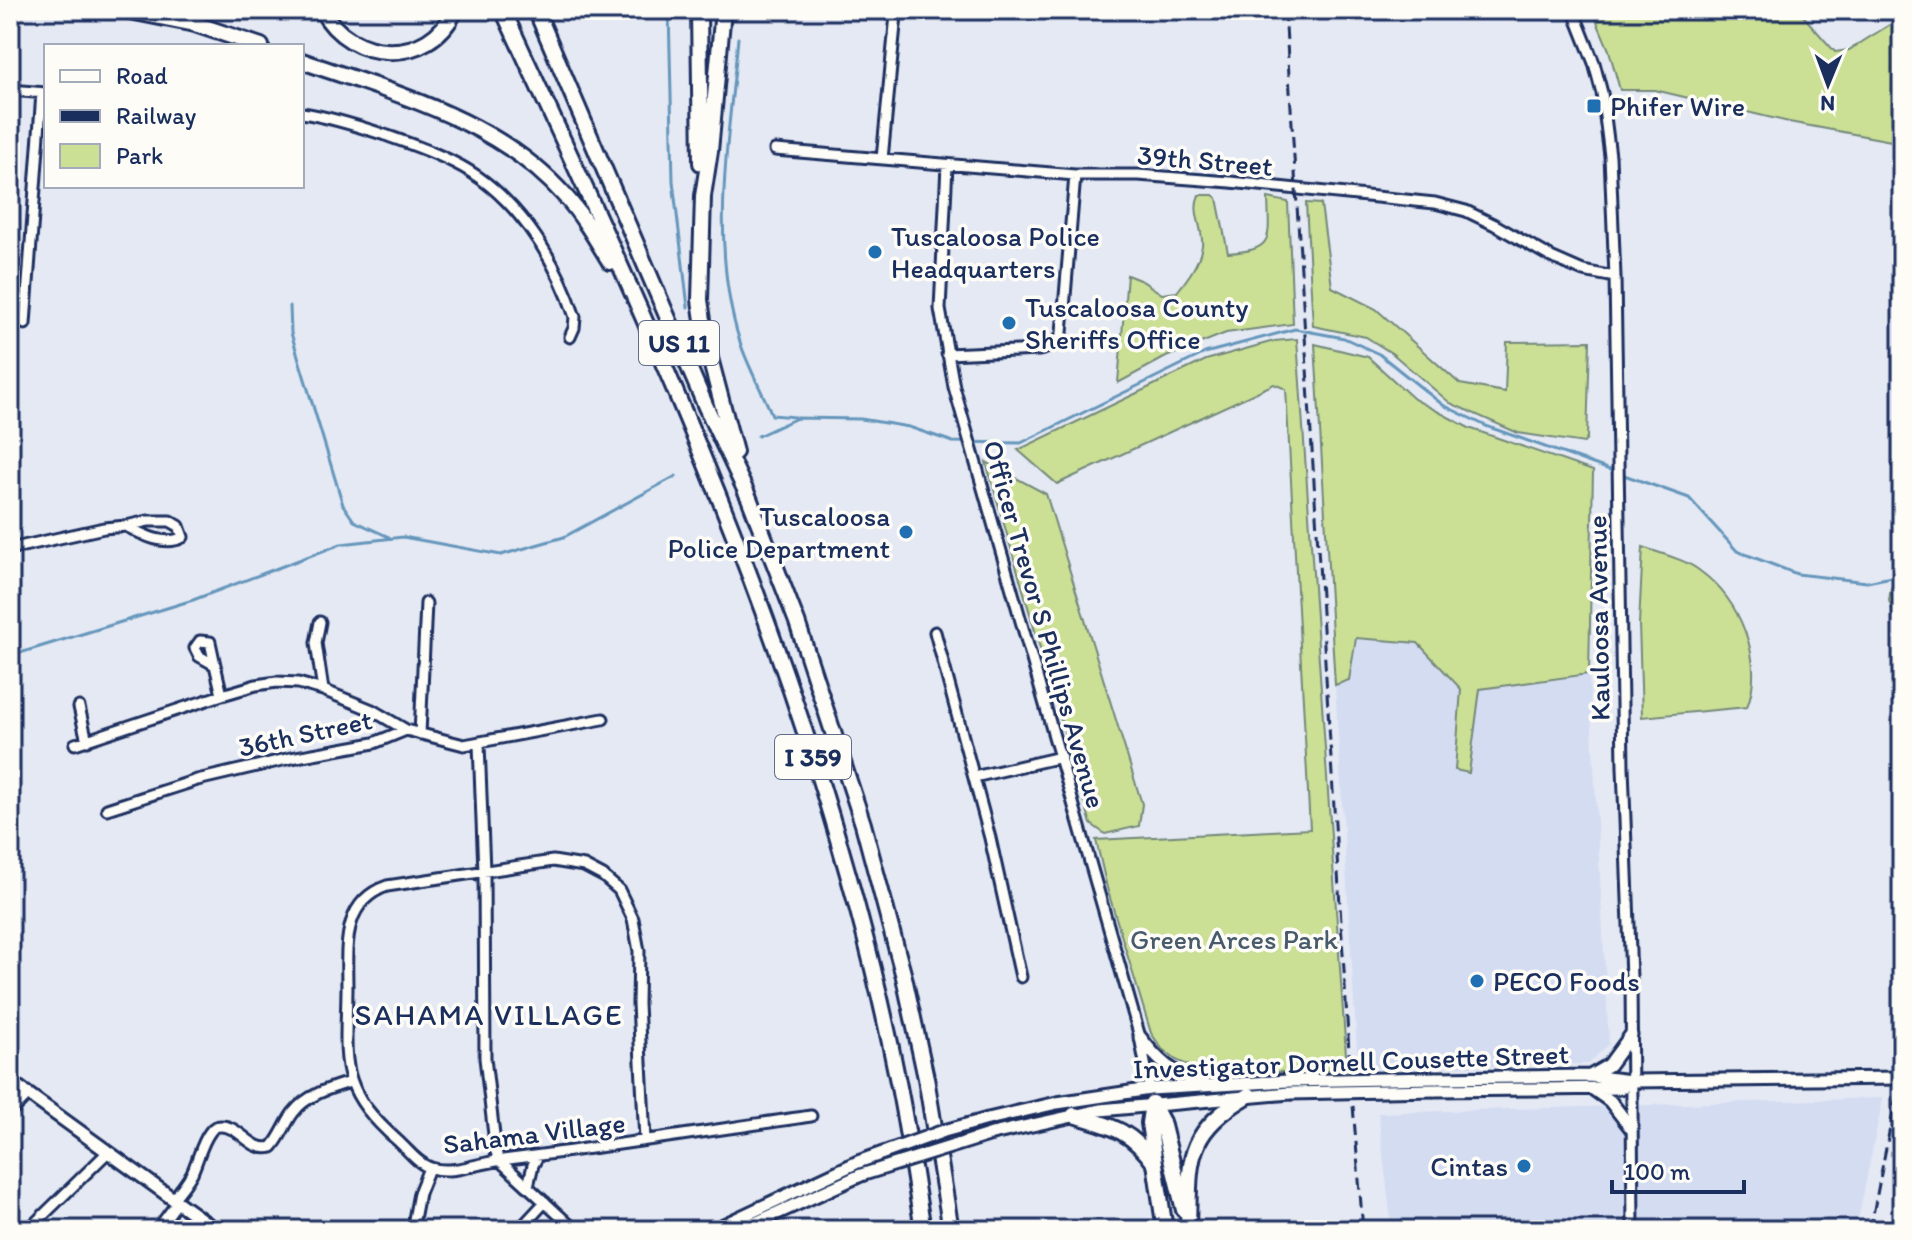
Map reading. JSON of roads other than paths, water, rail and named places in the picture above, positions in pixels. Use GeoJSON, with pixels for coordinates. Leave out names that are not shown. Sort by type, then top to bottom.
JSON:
{"type":"FeatureCollection","features":[{"type":"Feature","properties":{"kind":"highway"},"geometry":{"type":"LineString","coordinates":[[125,10],[195,24],[255,44]]}},
{"type":"Feature","properties":{"kind":"highway"},"geometry":{"type":"LineString","coordinates":[[322,10],[333,27],[349,41],[369,49],[390,52],[422,45],[440,33],[455,10]]}},
{"type":"Feature","properties":{"kind":"highway","name":"I 359"},"geometry":{"type":"LineString","coordinates":[[503,10],[716,490],[773,642],[819,777],[855,899],[899,1084],[923,1230]]}},
{"type":"Feature","properties":{"kind":"highway","name":"US 11"},"geometry":{"type":"LineString","coordinates":[[536,10],[706,407],[749,498]]}},
{"type":"Feature","properties":{"kind":"highway"},"geometry":{"type":"LineString","coordinates":[[699,10],[703,196],[700,300],[707,347],[749,498]]}},
{"type":"Feature","properties":{"kind":"highway"},"geometry":{"type":"LineString","coordinates":[[703,196],[723,10]]}},
{"type":"Feature","properties":{"kind":"highway"},"geometry":{"type":"LineString","coordinates":[[304,62],[465,120],[520,153],[566,197],[586,223],[636,304]]}},
{"type":"Feature","properties":{"kind":"highway","name":"I 359"},"geometry":{"type":"LineString","coordinates":[[749,498],[807,651],[878,875],[921,1054],[951,1230]]}},
{"type":"Feature","properties":{"kind":"highway"},"geometry":{"type":"LineString","coordinates":[[1188,1230],[1190,1168],[1199,1137],[1215,1118],[1249,1095]]}},
{"type":"Feature","properties":{"kind":"highway"},"geometry":{"type":"LineString","coordinates":[[1151,1096],[1149,1123],[1165,1230]]}},
{"type":"Feature","properties":{"kind":"highway"},"geometry":{"type":"LineString","coordinates":[[1151,1096],[1162,1122],[1188,1230]]}},
{"type":"Feature","properties":{"kind":"highway"},"geometry":{"type":"LineString","coordinates":[[1074,1115],[1118,1128],[1136,1141],[1155,1164]]}},
{"type":"Feature","properties":{"kind":"main road"},"geometry":{"type":"LineString","coordinates":[[1631,1035],[1609,1065],[1591,1082],[1631,1128]]}},
{"type":"Feature","properties":{"kind":"main road"},"geometry":{"type":"LineString","coordinates":[[1140,1037],[1155,1057],[1172,1071],[1209,1085]]}},
{"type":"Feature","properties":{"kind":"main road","name":"Investigator Dornell Cousette Street"},"geometry":{"type":"LineString","coordinates":[[740,1230],[861,1175],[992,1134],[1209,1085],[1289,1087],[1902,1078]]}},
{"type":"Feature","properties":{"kind":"main road"},"geometry":{"type":"LineString","coordinates":[[10,1081],[216,1230]]}},
{"type":"Feature","properties":{"kind":"main road","name":"Investigator Dornell Cousette Street"},"geometry":{"type":"LineString","coordinates":[[713,1230],[858,1162],[944,1131],[988,1119],[1057,1103],[1151,1096],[1249,1095],[1289,1087]]}},
{"type":"Feature","properties":{"kind":"street","name":"Kauloosa Avenue"},"geometry":{"type":"LineString","coordinates":[[1573,10],[1594,63],[1608,124],[1615,277],[1633,1230]]}},
{"type":"Feature","properties":{"kind":"street"},"geometry":{"type":"LineString","coordinates":[[882,159],[896,15]]}},
{"type":"Feature","properties":{"kind":"street"},"geometry":{"type":"LineString","coordinates":[[10,90],[44,93],[25,324]]}},
{"type":"Feature","properties":{"kind":"street"},"geometry":{"type":"LineString","coordinates":[[304,113],[337,120],[396,139],[455,162],[481,179],[545,248],[575,317],[570,337]]}},
{"type":"Feature","properties":{"kind":"street","name":"39th Street"},"geometry":{"type":"LineString","coordinates":[[775,150],[1075,175],[1138,175],[1230,182],[1435,203],[1481,218],[1583,271],[1615,277]]}},
{"type":"Feature","properties":{"kind":"street","name":"Officer Trevor S Phillips Avenue"},"geometry":{"type":"LineString","coordinates":[[947,165],[940,309],[954,387],[1140,1037],[1151,1096]]}},
{"type":"Feature","properties":{"kind":"street"},"geometry":{"type":"LineString","coordinates":[[947,354],[1039,350],[1050,348],[1060,339],[1075,175]]}},
{"type":"Feature","properties":{"kind":"street"},"geometry":{"type":"LineString","coordinates":[[10,549],[148,521],[170,521],[179,526],[183,537],[174,542],[164,541],[126,526]]}},
{"type":"Feature","properties":{"kind":"street"},"geometry":{"type":"LineString","coordinates":[[420,734],[426,603]]}},
{"type":"Feature","properties":{"kind":"street"},"geometry":{"type":"LineString","coordinates":[[320,622],[316,643],[323,690]]}},
{"type":"Feature","properties":{"kind":"street"},"geometry":{"type":"LineString","coordinates":[[935,632],[974,777],[1021,977]]}},
{"type":"Feature","properties":{"kind":"street"},"geometry":{"type":"LineString","coordinates":[[215,665],[222,695]]}},
{"type":"Feature","properties":{"kind":"street","name":"36th Street"},"geometry":{"type":"LineString","coordinates":[[75,744],[222,695],[277,682],[298,683],[323,690],[372,710],[406,730]]}},
{"type":"Feature","properties":{"kind":"street"},"geometry":{"type":"LineString","coordinates":[[79,707],[87,741]]}},
{"type":"Feature","properties":{"kind":"street"},"geometry":{"type":"LineString","coordinates":[[406,730],[464,745],[603,719]]}},
{"type":"Feature","properties":{"kind":"street","name":"36th Street"},"geometry":{"type":"LineString","coordinates":[[107,809],[197,780],[374,743],[406,730]]}},
{"type":"Feature","properties":{"kind":"street"},"geometry":{"type":"LineString","coordinates":[[479,744],[484,871]]}},
{"type":"Feature","properties":{"kind":"street"},"geometry":{"type":"LineString","coordinates":[[974,777],[1061,757]]}},
{"type":"Feature","properties":{"kind":"street","name":"Sahama Village"},"geometry":{"type":"LineString","coordinates":[[645,1140],[638,1004],[639,951],[633,919],[625,900],[603,876],[574,863],[553,861],[387,886],[368,895],[354,911],[347,942],[346,1058],[350,1082],[373,1117],[429,1168],[442,1170],[811,1116]]}},
{"type":"Feature","properties":{"kind":"street","name":"Sahama Village"},"geometry":{"type":"LineString","coordinates":[[484,871],[485,1058],[499,1160]]}},
{"type":"Feature","properties":{"kind":"street"},"geometry":{"type":"LineString","coordinates":[[157,1230],[192,1172],[208,1133],[216,1126],[233,1129],[266,1149],[272,1147],[294,1111],[302,1104],[320,1092],[350,1082]]}},
{"type":"Feature","properties":{"kind":"street"},"geometry":{"type":"LineString","coordinates":[[10,1113],[28,1095]]}},
{"type":"Feature","properties":{"kind":"street"},"geometry":{"type":"LineString","coordinates":[[28,1230],[108,1152]]}},
{"type":"Feature","properties":{"kind":"street"},"geometry":{"type":"LineString","coordinates":[[528,1186],[538,1156]]}},
{"type":"Feature","properties":{"kind":"street"},"geometry":{"type":"LineString","coordinates":[[499,1160],[575,1230]]}},
{"type":"Feature","properties":{"kind":"street","name":"Sahama Village"},"geometry":{"type":"LineString","coordinates":[[412,1230],[419,1193],[429,1168]]}},
{"type":"Feature","properties":{"kind":"street"},"geometry":{"type":"LineString","coordinates":[[519,1230],[545,1202]]}},
{"type":"Feature","properties":{"kind":"street"},"geometry":{"type":"LineString","coordinates":[[1899,1230],[1902,1214]]}},
{"type":"Feature","properties":{"kind":"waterway"},"geometry":{"type":"LineString","coordinates":[[669,10],[673,181],[688,307]]}},
{"type":"Feature","properties":{"kind":"waterway"},"geometry":{"type":"LineString","coordinates":[[738,38],[724,191],[725,268],[740,342],[772,415],[795,417]]}},
{"type":"Feature","properties":{"kind":"waterway"},"geometry":{"type":"LineString","coordinates":[[290,306],[291,333],[343,505],[354,521],[389,537]]}},
{"type":"Feature","properties":{"kind":"waterway"},"geometry":{"type":"LineString","coordinates":[[758,436],[797,418],[861,419],[909,427],[953,442],[1021,443],[1205,353],[1295,329],[1344,338],[1379,354],[1443,405],[1486,426],[1689,498],[1737,551],[1797,574],[1867,582],[1902,575]]}},
{"type":"Feature","properties":{"kind":"waterway"},"geometry":{"type":"LineString","coordinates":[[10,656],[193,600],[341,544],[403,537],[501,555],[564,537],[676,476]]}},
{"type":"Feature","properties":{"kind":"railway"},"geometry":{"type":"LineString","coordinates":[[1285,10],[1350,1068],[1363,1230]]}},
{"type":"Feature","properties":{"kind":"railway"},"geometry":{"type":"LineString","coordinates":[[1870,1230],[1902,1066]]}},
{"type":"Feature","properties":{"kind":"place","name":"Phifer Wire"},"geometry":{"type":"Point","coordinates":[1594,106]}},
{"type":"Feature","properties":{"kind":"place","name":"Tuscaloosa Police Headquarters"},"geometry":{"type":"Point","coordinates":[875,252]}},
{"type":"Feature","properties":{"kind":"place","name":"Tuscaloosa County Sheriffs Office"},"geometry":{"type":"Point","coordinates":[1009,323]}},
{"type":"Feature","properties":{"kind":"place","name":"Tuscaloosa Police Department"},"geometry":{"type":"Point","coordinates":[906,532]}},
{"type":"Feature","properties":{"kind":"place","name":"PECO Foods"},"geometry":{"type":"Point","coordinates":[1477,981]}},
{"type":"Feature","properties":{"kind":"place","name":"Cintas"},"geometry":{"type":"Point","coordinates":[1524,1166]}},
{"type":"Feature","properties":{"kind":"district","name":"SAHAMA VILLAGE"},"geometry":{"type":"Point","coordinates":[489,1014]}},
{"type":"Feature","properties":{"kind":"park label","name":"Green Arces Park"},"geometry":{"type":"Point","coordinates":[1234,939]}}]}
